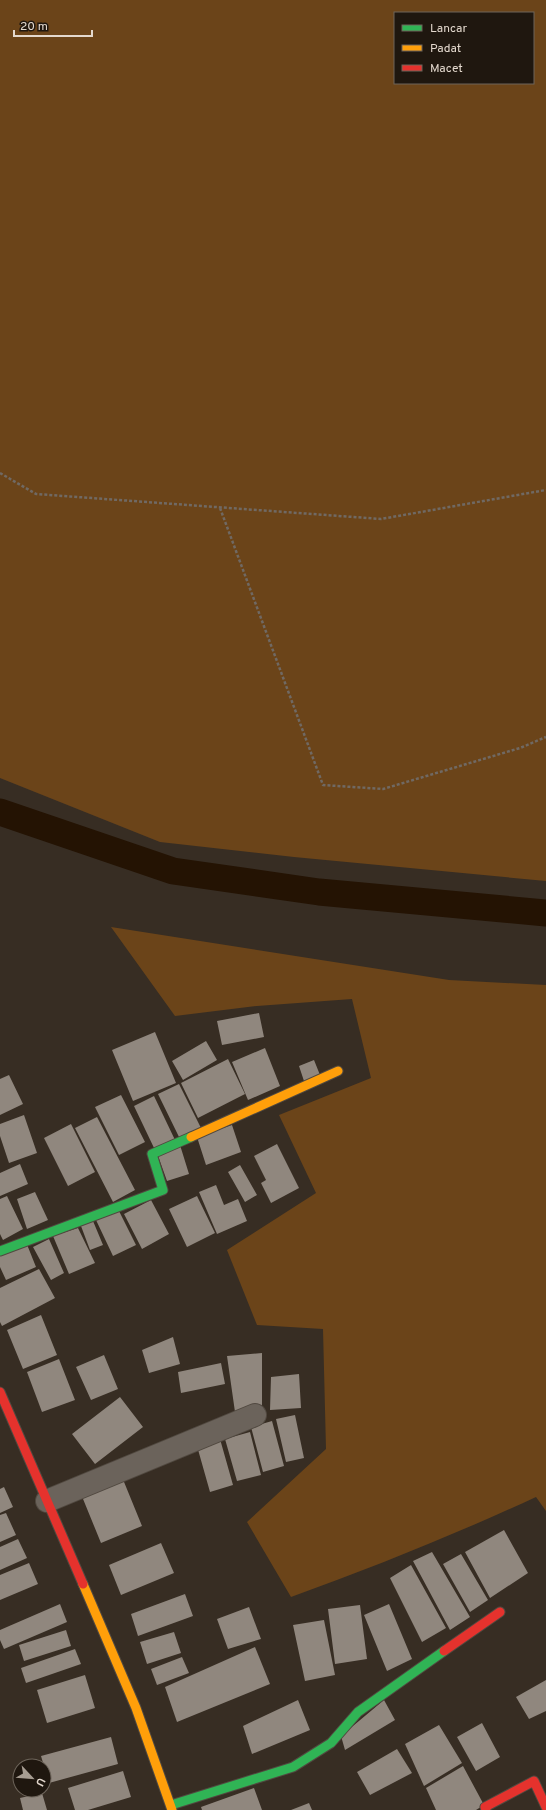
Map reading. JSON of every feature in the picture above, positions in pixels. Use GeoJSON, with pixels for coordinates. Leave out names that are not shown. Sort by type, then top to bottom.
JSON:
{"type":"FeatureCollection","features":[{"type":"Feature","properties":{"kind":"street"},"geometry":{"type":"LineString","coordinates":[[0,1251],[163,1190],[152,1154],[338,1071]]}},
{"type":"Feature","properties":{"kind":"street"},"geometry":{"type":"LineString","coordinates":[[0,1392],[136,1708],[172,1808],[293,1767],[314,1755],[331,1743],[358,1712],[500,1612]]}},
{"type":"Feature","properties":{"kind":"street"},"geometry":{"type":"LineString","coordinates":[[47,1501],[254,1415]]}},
{"type":"Feature","properties":{"kind":"street"},"geometry":{"type":"LineString","coordinates":[[486,1810],[485,1808],[534,1781],[546,1807]]}},
{"type":"Feature","properties":{"kind":"path"},"geometry":{"type":"LineString","coordinates":[[0,473],[36,494],[381,519],[546,490]]}},
{"type":"Feature","properties":{"kind":"path"},"geometry":{"type":"LineString","coordinates":[[220,508],[323,785],[383,789],[520,748],[546,737]]}},
{"type":"Feature","properties":{"kind":"shaded area"},"geometry":{"type":"Polygon","coordinates":[[[0,0],[546,0],[546,881],[294,857],[160,842],[0,778],[0,0]]]}},
{"type":"Feature","properties":{"kind":"shaded area"},"geometry":{"type":"Polygon","coordinates":[[[111,927],[449,980],[546,985],[546,1511],[536,1497],[415,1550],[291,1597],[247,1522],[326,1449],[323,1329],[257,1325],[227,1250],[316,1193],[279,1115],[371,1078],[352,999],[257,1006],[175,1016],[111,927]]]}},
{"type":"Feature","properties":{"kind":"building"},"geometry":{"type":"Polygon","coordinates":[[[259,1013],[264,1037],[222,1045],[217,1021],[259,1013]]]}},
{"type":"Feature","properties":{"kind":"building"},"geometry":{"type":"Polygon","coordinates":[[[155,1032],[176,1083],[133,1101],[112,1050],[155,1032]]]}},
{"type":"Feature","properties":{"kind":"building"},"geometry":{"type":"Polygon","coordinates":[[[206,1041],[217,1060],[183,1080],[172,1061],[206,1041]]]}},
{"type":"Feature","properties":{"kind":"building"},"geometry":{"type":"Polygon","coordinates":[[[265,1048],[280,1086],[248,1100],[232,1062],[265,1048]]]}},
{"type":"Feature","properties":{"kind":"building"},"geometry":{"type":"Polygon","coordinates":[[[228,1059],[245,1094],[198,1118],[181,1083],[228,1059]]]}},
{"type":"Feature","properties":{"kind":"building"},"geometry":{"type":"Polygon","coordinates":[[[314,1060],[320,1075],[304,1081],[299,1066],[314,1060]]]}},
{"type":"Feature","properties":{"kind":"building"},"geometry":{"type":"Polygon","coordinates":[[[9,1075],[23,1104],[0,1115],[0,1079],[9,1075]]]}},
{"type":"Feature","properties":{"kind":"building"},"geometry":{"type":"Polygon","coordinates":[[[179,1084],[201,1128],[180,1139],[158,1094],[179,1084]]]}},
{"type":"Feature","properties":{"kind":"building"},"geometry":{"type":"Polygon","coordinates":[[[121,1095],[145,1142],[119,1155],[95,1107],[121,1095]]]}},
{"type":"Feature","properties":{"kind":"building"},"geometry":{"type":"Polygon","coordinates":[[[154,1096],[175,1140],[155,1150],[134,1106],[154,1096]]]}},
{"type":"Feature","properties":{"kind":"building"},"geometry":{"type":"Polygon","coordinates":[[[24,1115],[37,1153],[9,1163],[0,1136],[0,1124],[24,1115]]]}},
{"type":"Feature","properties":{"kind":"building"},"geometry":{"type":"Polygon","coordinates":[[[97,1117],[135,1190],[113,1202],[75,1128],[97,1117]]]}},
{"type":"Feature","properties":{"kind":"building"},"geometry":{"type":"Polygon","coordinates":[[[71,1124],[95,1172],[68,1186],[44,1138],[71,1124]]]}},
{"type":"Feature","properties":{"kind":"building"},"geometry":{"type":"Polygon","coordinates":[[[232,1125],[241,1152],[206,1165],[197,1137],[232,1125]]]}},
{"type":"Feature","properties":{"kind":"building"},"geometry":{"type":"Polygon","coordinates":[[[277,1144],[299,1188],[271,1203],[261,1183],[266,1180],[254,1156],[277,1144]]]}},
{"type":"Feature","properties":{"kind":"building"},"geometry":{"type":"Polygon","coordinates":[[[180,1145],[189,1174],[167,1181],[157,1153],[180,1145]]]}},
{"type":"Feature","properties":{"kind":"building"},"geometry":{"type":"Polygon","coordinates":[[[20,1164],[28,1184],[0,1196],[0,1173],[20,1164]]]}},
{"type":"Feature","properties":{"kind":"building"},"geometry":{"type":"Polygon","coordinates":[[[240,1165],[257,1195],[245,1202],[228,1172],[240,1165]]]}},
{"type":"Feature","properties":{"kind":"building"},"geometry":{"type":"Polygon","coordinates":[[[216,1185],[224,1205],[238,1199],[247,1221],[217,1234],[199,1192],[216,1185]]]}},
{"type":"Feature","properties":{"kind":"building"},"geometry":{"type":"Polygon","coordinates":[[[35,1192],[48,1220],[27,1229],[17,1199],[35,1192]]]}},
{"type":"Feature","properties":{"kind":"building"},"geometry":{"type":"Polygon","coordinates":[[[7,1196],[23,1229],[3,1240],[0,1234],[0,1199],[7,1196]]]}},
{"type":"Feature","properties":{"kind":"building"},"geometry":{"type":"Polygon","coordinates":[[[197,1196],[215,1233],[187,1247],[169,1209],[197,1196]]]}},
{"type":"Feature","properties":{"kind":"building"},"geometry":{"type":"Polygon","coordinates":[[[151,1200],[169,1234],[142,1249],[124,1214],[151,1200]]]}},
{"type":"Feature","properties":{"kind":"building"},"geometry":{"type":"Polygon","coordinates":[[[118,1209],[136,1245],[113,1256],[96,1220],[118,1209]]]}},
{"type":"Feature","properties":{"kind":"building"},"geometry":{"type":"Polygon","coordinates":[[[93,1221],[103,1245],[90,1250],[81,1226],[93,1221]]]}},
{"type":"Feature","properties":{"kind":"building"},"geometry":{"type":"Polygon","coordinates":[[[78,1228],[95,1263],[69,1274],[53,1236],[78,1228]]]}},
{"type":"Feature","properties":{"kind":"building"},"geometry":{"type":"Polygon","coordinates":[[[49,1239],[64,1273],[51,1280],[33,1247],[49,1239]]]}},
{"type":"Feature","properties":{"kind":"building"},"geometry":{"type":"Polygon","coordinates":[[[26,1242],[36,1267],[6,1280],[0,1267],[0,1253],[26,1242]]]}},
{"type":"Feature","properties":{"kind":"building"},"geometry":{"type":"Polygon","coordinates":[[[39,1269],[55,1298],[2,1326],[0,1322],[0,1288],[39,1269]]]}},
{"type":"Feature","properties":{"kind":"building"},"geometry":{"type":"Polygon","coordinates":[[[41,1315],[57,1355],[23,1369],[7,1330],[41,1315]]]}},
{"type":"Feature","properties":{"kind":"building"},"geometry":{"type":"Polygon","coordinates":[[[173,1337],[180,1364],[149,1373],[142,1350],[173,1337]]]}},
{"type":"Feature","properties":{"kind":"building"},"geometry":{"type":"Polygon","coordinates":[[[262,1353],[262,1409],[235,1412],[227,1356],[262,1353]]]}},
{"type":"Feature","properties":{"kind":"building"},"geometry":{"type":"Polygon","coordinates":[[[104,1355],[118,1389],[91,1400],[76,1367],[104,1355]]]}},
{"type":"Feature","properties":{"kind":"building"},"geometry":{"type":"Polygon","coordinates":[[[59,1359],[75,1400],[42,1412],[27,1372],[59,1359]]]}},
{"type":"Feature","properties":{"kind":"building"},"geometry":{"type":"Polygon","coordinates":[[[221,1363],[225,1384],[181,1393],[178,1372],[221,1363]]]}},
{"type":"Feature","properties":{"kind":"building"},"geometry":{"type":"Polygon","coordinates":[[[299,1374],[301,1408],[270,1410],[271,1377],[299,1374]]]}},
{"type":"Feature","properties":{"kind":"building"},"geometry":{"type":"Polygon","coordinates":[[[120,1397],[143,1427],[95,1464],[72,1434],[120,1397]]]}},
{"type":"Feature","properties":{"kind":"building"},"geometry":{"type":"Polygon","coordinates":[[[295,1415],[304,1458],[286,1462],[276,1419],[295,1415]]]}},
{"type":"Feature","properties":{"kind":"building"},"geometry":{"type":"Polygon","coordinates":[[[272,1421],[284,1466],[263,1472],[251,1427],[272,1421]]]}},
{"type":"Feature","properties":{"kind":"building"},"geometry":{"type":"Polygon","coordinates":[[[250,1432],[261,1475],[237,1481],[225,1439],[250,1432]]]}},
{"type":"Feature","properties":{"kind":"building"},"geometry":{"type":"Polygon","coordinates":[[[220,1439],[233,1485],[210,1492],[197,1446],[220,1439]]]}},
{"type":"Feature","properties":{"kind":"building"},"geometry":{"type":"Polygon","coordinates":[[[122,1477],[142,1526],[101,1543],[81,1494],[122,1477]]]}},
{"type":"Feature","properties":{"kind":"building"},"geometry":{"type":"Polygon","coordinates":[[[4,1487],[13,1507],[0,1513],[0,1489],[4,1487]]]}},
{"type":"Feature","properties":{"kind":"building"},"geometry":{"type":"Polygon","coordinates":[[[6,1513],[16,1535],[0,1542],[0,1515],[6,1513]]]}},
{"type":"Feature","properties":{"kind":"building"},"geometry":{"type":"Polygon","coordinates":[[[504,1530],[528,1573],[490,1598],[465,1552],[504,1530]]]}},
{"type":"Feature","properties":{"kind":"building"},"geometry":{"type":"Polygon","coordinates":[[[18,1539],[27,1558],[0,1570],[0,1547],[18,1539]]]}},
{"type":"Feature","properties":{"kind":"building"},"geometry":{"type":"Polygon","coordinates":[[[161,1543],[174,1573],[121,1595],[109,1565],[161,1543]]]}},
{"type":"Feature","properties":{"kind":"building"},"geometry":{"type":"Polygon","coordinates":[[[432,1552],[470,1617],[450,1630],[413,1561],[432,1552]]]}},
{"type":"Feature","properties":{"kind":"building"},"geometry":{"type":"Polygon","coordinates":[[[461,1554],[488,1600],[470,1612],[443,1564],[461,1554]]]}},
{"type":"Feature","properties":{"kind":"building"},"geometry":{"type":"Polygon","coordinates":[[[29,1563],[38,1584],[0,1600],[0,1575],[29,1563]]]}},
{"type":"Feature","properties":{"kind":"building"},"geometry":{"type":"Polygon","coordinates":[[[411,1565],[446,1628],[422,1642],[390,1578],[411,1565]]]}},
{"type":"Feature","properties":{"kind":"building"},"geometry":{"type":"Polygon","coordinates":[[[185,1594],[193,1616],[138,1636],[131,1614],[185,1594]]]}},
{"type":"Feature","properties":{"kind":"building"},"geometry":{"type":"Polygon","coordinates":[[[60,1604],[67,1622],[4,1649],[0,1640],[0,1630],[60,1604]]]}},
{"type":"Feature","properties":{"kind":"building"},"geometry":{"type":"Polygon","coordinates":[[[389,1604],[412,1659],[387,1671],[364,1615],[389,1604]]]}},
{"type":"Feature","properties":{"kind":"building"},"geometry":{"type":"Polygon","coordinates":[[[360,1605],[367,1659],[335,1664],[328,1609],[360,1605]]]}},
{"type":"Feature","properties":{"kind":"building"},"geometry":{"type":"Polygon","coordinates":[[[249,1607],[261,1639],[228,1649],[217,1619],[249,1607]]]}},
{"type":"Feature","properties":{"kind":"building"},"geometry":{"type":"Polygon","coordinates":[[[324,1620],[335,1675],[305,1681],[293,1625],[324,1620]]]}},
{"type":"Feature","properties":{"kind":"building"},"geometry":{"type":"Polygon","coordinates":[[[66,1630],[71,1646],[24,1661],[19,1645],[66,1630]]]}},
{"type":"Feature","properties":{"kind":"building"},"geometry":{"type":"Polygon","coordinates":[[[174,1632],[181,1653],[147,1664],[140,1642],[174,1632]]]}},
{"type":"Feature","properties":{"kind":"building"},"geometry":{"type":"Polygon","coordinates":[[[255,1647],[270,1684],[177,1722],[165,1687],[255,1647]]]}},
{"type":"Feature","properties":{"kind":"building"},"geometry":{"type":"Polygon","coordinates":[[[75,1649],[81,1664],[26,1683],[21,1668],[75,1649]]]}},
{"type":"Feature","properties":{"kind":"building"},"geometry":{"type":"Polygon","coordinates":[[[182,1657],[189,1673],[157,1685],[151,1669],[182,1657]]]}},
{"type":"Feature","properties":{"kind":"building"},"geometry":{"type":"Polygon","coordinates":[[[85,1675],[95,1708],[47,1723],[37,1690],[85,1675]]]}},
{"type":"Feature","properties":{"kind":"building"},"geometry":{"type":"Polygon","coordinates":[[[546,1680],[546,1711],[529,1719],[516,1697],[546,1680]]]}},
{"type":"Feature","properties":{"kind":"building"},"geometry":{"type":"Polygon","coordinates":[[[298,1700],[310,1730],[252,1754],[243,1726],[298,1700]]]}},
{"type":"Feature","properties":{"kind":"building"},"geometry":{"type":"Polygon","coordinates":[[[384,1700],[395,1720],[345,1750],[341,1736],[384,1700]]]}},
{"type":"Feature","properties":{"kind":"building"},"geometry":{"type":"Polygon","coordinates":[[[482,1723],[500,1757],[476,1771],[457,1737],[482,1723]]]}},
{"type":"Feature","properties":{"kind":"building"},"geometry":{"type":"Polygon","coordinates":[[[439,1725],[462,1763],[424,1786],[405,1744],[439,1725]]]}},
{"type":"Feature","properties":{"kind":"building"},"geometry":{"type":"Polygon","coordinates":[[[111,1737],[118,1764],[52,1782],[52,1758],[42,1758],[41,1756],[111,1737]]]}},
{"type":"Feature","properties":{"kind":"building"},"geometry":{"type":"Polygon","coordinates":[[[397,1749],[412,1773],[370,1795],[357,1772],[397,1749]]]}},
{"type":"Feature","properties":{"kind":"building"},"geometry":{"type":"Polygon","coordinates":[[[463,1766],[484,1805],[476,1810],[436,1810],[426,1788],[463,1766]]]}},
{"type":"Feature","properties":{"kind":"building"},"geometry":{"type":"Polygon","coordinates":[[[123,1771],[131,1797],[88,1810],[75,1810],[68,1788],[123,1771]]]}},
{"type":"Feature","properties":{"kind":"building"},"geometry":{"type":"Polygon","coordinates":[[[254,1788],[262,1810],[202,1810],[201,1807],[254,1788]]]}},
{"type":"Feature","properties":{"kind":"building"},"geometry":{"type":"Polygon","coordinates":[[[20,1798],[43,1798],[47,1810],[23,1810],[20,1798]]]}},
{"type":"Feature","properties":{"kind":"building"},"geometry":{"type":"Polygon","coordinates":[[[309,1803],[312,1810],[291,1810],[309,1803]]]}},
{"type":"Feature","properties":{"kind":"waterway"},"geometry":{"type":"LineString","coordinates":[[0,812],[173,871],[319,892],[546,913]]}},
{"type":"Feature","properties":{"kind":"traffic: fast"},"geometry":{"type":"LineString","coordinates":[[0,1251],[163,1190],[152,1154],[191,1137]]}},
{"type":"Feature","properties":{"kind":"traffic: fast"},"geometry":{"type":"LineString","coordinates":[[171,1805],[293,1767],[331,1743],[358,1712],[444,1651]]}},
{"type":"Feature","properties":{"kind":"traffic: slow"},"geometry":{"type":"LineString","coordinates":[[191,1137],[338,1071]]}},
{"type":"Feature","properties":{"kind":"traffic: slow"},"geometry":{"type":"LineString","coordinates":[[83,1584],[136,1708],[172,1810]]}},
{"type":"Feature","properties":{"kind":"traffic: jam"},"geometry":{"type":"LineString","coordinates":[[0,1392],[83,1584]]}},
{"type":"Feature","properties":{"kind":"traffic: jam"},"geometry":{"type":"LineString","coordinates":[[444,1651],[500,1612]]}},
{"type":"Feature","properties":{"kind":"traffic: jam"},"geometry":{"type":"LineString","coordinates":[[486,1810],[485,1807],[534,1781],[546,1807]]}}]}
